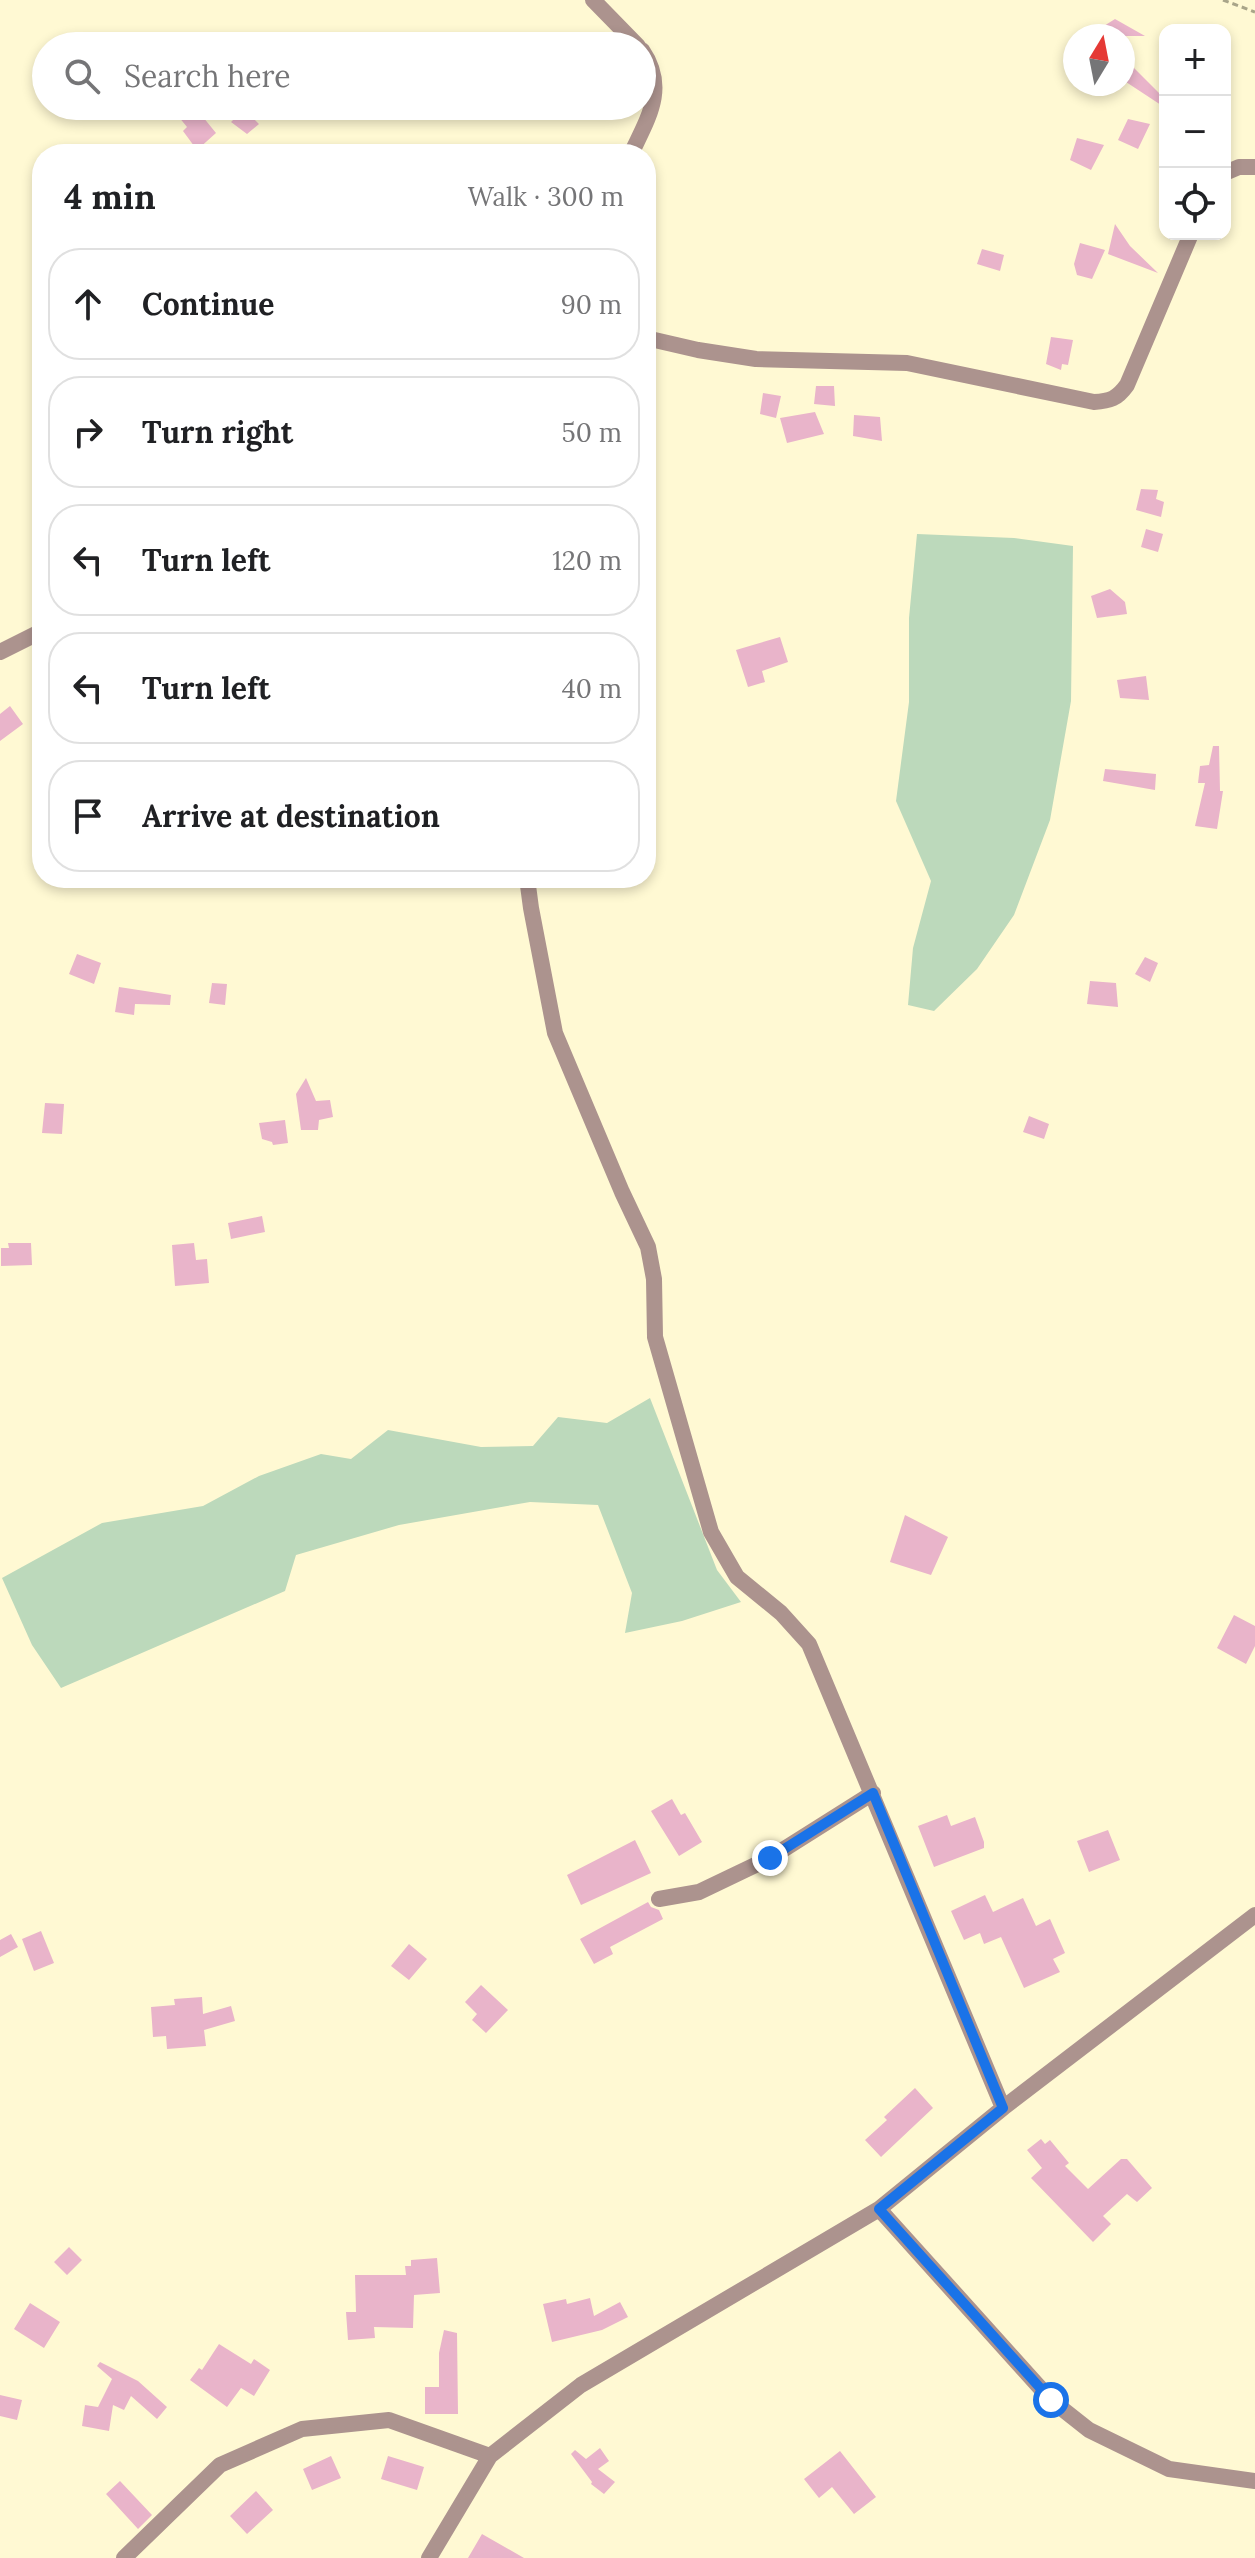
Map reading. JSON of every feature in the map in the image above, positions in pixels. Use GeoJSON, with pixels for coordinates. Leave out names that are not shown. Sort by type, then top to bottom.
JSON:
{"type":"FeatureCollection","features":[{"type":"Feature","properties":{"kind":"street"},"geometry":{"type":"LineString","coordinates":[[593,0],[624,32]]}},
{"type":"Feature","properties":{"kind":"street"},"geometry":{"type":"LineString","coordinates":[[636,144],[647,120]]}},
{"type":"Feature","properties":{"kind":"street"},"geometry":{"type":"LineString","coordinates":[[1231,170],[1255,167]]}},
{"type":"Feature","properties":{"kind":"street"},"geometry":{"type":"LineString","coordinates":[[656,340],[756,359],[907,363],[1094,402],[1111,401],[1120,396],[1127,385],[1188,240]]}},
{"type":"Feature","properties":{"kind":"street"},"geometry":{"type":"LineString","coordinates":[[0,652],[32,636]]}},
{"type":"Feature","properties":{"kind":"street"},"geometry":{"type":"LineString","coordinates":[[528,888],[555,1033],[648,1247],[654,1279],[655,1337],[711,1532],[737,1577],[781,1613],[809,1644],[1003,2108]]}},
{"type":"Feature","properties":{"kind":"street"},"geometry":{"type":"LineString","coordinates":[[659,1899],[699,1892],[770,1858],[873,1793]]}},
{"type":"Feature","properties":{"kind":"street"},"geometry":{"type":"LineString","coordinates":[[429,2558],[490,2456],[581,2385],[879,2209],[1003,2108],[1255,1915]]}},
{"type":"Feature","properties":{"kind":"street"},"geometry":{"type":"LineString","coordinates":[[879,2209],[1051,2400],[1089,2430],[1169,2469],[1255,2481]]}},
{"type":"Feature","properties":{"kind":"street"},"geometry":{"type":"LineString","coordinates":[[124,2558],[220,2465],[302,2429],[389,2420],[490,2456]]}},
{"type":"Feature","properties":{"kind":"path"},"geometry":{"type":"LineString","coordinates":[[1223,0],[1255,12]]}},
{"type":"Feature","properties":{"kind":"green space"},"geometry":{"type":"Polygon","coordinates":[[[917,534],[1014,538],[1073,546],[1071,701],[1050,820],[1014,915],[977,969],[934,1011],[908,1005],[913,948],[931,881],[896,801],[909,702],[909,618],[917,534]]]}},
{"type":"Feature","properties":{"kind":"green space"},"geometry":{"type":"Polygon","coordinates":[[[650,1398],[717,1570],[741,1602],[682,1621],[625,1633],[632,1593],[598,1505],[530,1502],[399,1525],[296,1555],[285,1591],[61,1688],[32,1645],[2,1578],[102,1523],[203,1506],[259,1476],[321,1454],[351,1459],[388,1430],[481,1447],[533,1446],[558,1417],[607,1423],[650,1398]]]}},
{"type":"Feature","properties":{"kind":"building"},"geometry":{"type":"Polygon","coordinates":[[[1115,19],[1124,24],[1107,24],[1115,19]]]}},
{"type":"Feature","properties":{"kind":"building"},"geometry":{"type":"Polygon","coordinates":[[[1135,69],[1159,93],[1159,104],[1135,88],[1135,69]]]}},
{"type":"Feature","properties":{"kind":"building"},"geometry":{"type":"Polygon","coordinates":[[[1128,119],[1150,124],[1138,149],[1118,140],[1128,119]]]}},
{"type":"Feature","properties":{"kind":"building"},"geometry":{"type":"Polygon","coordinates":[[[181,120],[205,120],[216,133],[204,144],[193,144],[183,131],[187,127],[181,120]]]}},
{"type":"Feature","properties":{"kind":"building"},"geometry":{"type":"Polygon","coordinates":[[[255,120],[259,124],[247,134],[231,122],[255,120]]]}},
{"type":"Feature","properties":{"kind":"building"},"geometry":{"type":"Polygon","coordinates":[[[1077,138],[1104,145],[1091,170],[1070,160],[1077,138]]]}},
{"type":"Feature","properties":{"kind":"building"},"geometry":{"type":"Polygon","coordinates":[[[1115,224],[1130,246],[1158,273],[1108,254],[1115,224]]]}},
{"type":"Feature","properties":{"kind":"building"},"geometry":{"type":"Polygon","coordinates":[[[1080,243],[1105,250],[1092,279],[1077,275],[1074,264],[1080,243]]]}},
{"type":"Feature","properties":{"kind":"building"},"geometry":{"type":"Polygon","coordinates":[[[982,249],[1004,255],[1000,271],[977,264],[982,249]]]}},
{"type":"Feature","properties":{"kind":"building"},"geometry":{"type":"Polygon","coordinates":[[[1051,337],[1073,340],[1068,365],[1062,364],[1061,370],[1046,364],[1051,337]]]}},
{"type":"Feature","properties":{"kind":"building"},"geometry":{"type":"Polygon","coordinates":[[[816,386],[834,386],[835,406],[814,404],[816,386]]]}},
{"type":"Feature","properties":{"kind":"building"},"geometry":{"type":"Polygon","coordinates":[[[763,393],[781,396],[776,418],[760,414],[763,393]]]}},
{"type":"Feature","properties":{"kind":"building"},"geometry":{"type":"Polygon","coordinates":[[[815,412],[824,434],[787,443],[780,418],[815,412]]]}},
{"type":"Feature","properties":{"kind":"building"},"geometry":{"type":"Polygon","coordinates":[[[854,415],[880,417],[882,441],[853,436],[854,415]]]}},
{"type":"Feature","properties":{"kind":"building"},"geometry":{"type":"Polygon","coordinates":[[[1141,489],[1158,490],[1156,499],[1164,502],[1161,517],[1136,510],[1141,489]]]}},
{"type":"Feature","properties":{"kind":"building"},"geometry":{"type":"Polygon","coordinates":[[[1146,529],[1163,534],[1158,552],[1141,547],[1146,529]]]}},
{"type":"Feature","properties":{"kind":"building"},"geometry":{"type":"Polygon","coordinates":[[[1110,589],[1125,602],[1127,614],[1097,618],[1091,596],[1110,589]]]}},
{"type":"Feature","properties":{"kind":"building"},"geometry":{"type":"Polygon","coordinates":[[[780,637],[788,662],[762,671],[765,682],[748,687],[736,650],[780,637]]]}},
{"type":"Feature","properties":{"kind":"building"},"geometry":{"type":"Polygon","coordinates":[[[1146,676],[1149,700],[1120,698],[1117,680],[1146,676]]]}},
{"type":"Feature","properties":{"kind":"building"},"geometry":{"type":"Polygon","coordinates":[[[10,706],[23,724],[0,741],[0,714],[10,706]]]}},
{"type":"Feature","properties":{"kind":"building"},"geometry":{"type":"Polygon","coordinates":[[[1213,746],[1219,746],[1220,791],[1223,791],[1217,829],[1195,826],[1205,783],[1198,783],[1200,766],[1209,765],[1213,746]]]}},
{"type":"Feature","properties":{"kind":"building"},"geometry":{"type":"Polygon","coordinates":[[[1105,769],[1156,774],[1155,790],[1103,781],[1105,769]]]}},
{"type":"Feature","properties":{"kind":"building"},"geometry":{"type":"Polygon","coordinates":[[[77,954],[101,963],[94,984],[69,974],[77,954]]]}},
{"type":"Feature","properties":{"kind":"building"},"geometry":{"type":"Polygon","coordinates":[[[1145,957],[1158,963],[1150,982],[1135,974],[1145,957]]]}},
{"type":"Feature","properties":{"kind":"building"},"geometry":{"type":"Polygon","coordinates":[[[1090,981],[1116,983],[1118,1007],[1087,1004],[1090,981]]]}},
{"type":"Feature","properties":{"kind":"building"},"geometry":{"type":"Polygon","coordinates":[[[212,983],[227,984],[225,1005],[209,1003],[212,983]]]}},
{"type":"Feature","properties":{"kind":"building"},"geometry":{"type":"Polygon","coordinates":[[[119,987],[171,995],[170,1005],[135,1004],[134,1015],[115,1012],[119,987]]]}},
{"type":"Feature","properties":{"kind":"building"},"geometry":{"type":"Polygon","coordinates":[[[306,1078],[316,1101],[330,1100],[333,1117],[319,1120],[318,1130],[301,1130],[296,1094],[306,1078]]]}},
{"type":"Feature","properties":{"kind":"building"},"geometry":{"type":"Polygon","coordinates":[[[45,1103],[64,1104],[62,1134],[42,1133],[45,1103]]]}},
{"type":"Feature","properties":{"kind":"building"},"geometry":{"type":"Polygon","coordinates":[[[1029,1116],[1049,1124],[1044,1139],[1023,1132],[1029,1116]]]}},
{"type":"Feature","properties":{"kind":"building"},"geometry":{"type":"Polygon","coordinates":[[[285,1120],[288,1143],[273,1145],[262,1139],[259,1123],[285,1120]]]}},
{"type":"Feature","properties":{"kind":"building"},"geometry":{"type":"Polygon","coordinates":[[[262,1216],[265,1232],[231,1239],[228,1223],[262,1216]]]}},
{"type":"Feature","properties":{"kind":"building"},"geometry":{"type":"Polygon","coordinates":[[[8,1243],[31,1243],[32,1265],[1,1266],[1,1248],[9,1248],[8,1243]]]}},
{"type":"Feature","properties":{"kind":"building"},"geometry":{"type":"Polygon","coordinates":[[[194,1243],[196,1260],[207,1259],[209,1283],[175,1286],[172,1245],[194,1243]]]}},
{"type":"Feature","properties":{"kind":"building"},"geometry":{"type":"Polygon","coordinates":[[[905,1515],[948,1537],[931,1575],[890,1562],[905,1515]]]}},
{"type":"Feature","properties":{"kind":"building"},"geometry":{"type":"Polygon","coordinates":[[[1234,1615],[1255,1626],[1255,1646],[1246,1664],[1217,1648],[1234,1615]]]}},
{"type":"Feature","properties":{"kind":"building"},"geometry":{"type":"Polygon","coordinates":[[[672,1799],[681,1815],[685,1813],[702,1842],[679,1856],[651,1811],[672,1799]]]}},
{"type":"Feature","properties":{"kind":"building"},"geometry":{"type":"Polygon","coordinates":[[[947,1815],[951,1826],[975,1817],[984,1848],[934,1867],[918,1826],[947,1815]]]}},
{"type":"Feature","properties":{"kind":"building"},"geometry":{"type":"Polygon","coordinates":[[[1108,1830],[1120,1860],[1089,1872],[1077,1841],[1108,1830]]]}},
{"type":"Feature","properties":{"kind":"building"},"geometry":{"type":"Polygon","coordinates":[[[635,1840],[651,1873],[581,1905],[567,1875],[635,1840]]]}},
{"type":"Feature","properties":{"kind":"building"},"geometry":{"type":"Polygon","coordinates":[[[985,1895],[993,1912],[1023,1898],[1036,1926],[1050,1919],[1065,1953],[1053,1959],[1060,1972],[1024,1988],[1001,1937],[984,1944],[980,1933],[964,1940],[951,1911],[985,1895]]]}},
{"type":"Feature","properties":{"kind":"building"},"geometry":{"type":"Polygon","coordinates":[[[648,1902],[659,1910],[663,1919],[610,1947],[613,1954],[594,1964],[580,1939],[648,1902]]]}},
{"type":"Feature","properties":{"kind":"building"},"geometry":{"type":"Polygon","coordinates":[[[41,1931],[54,1963],[34,1971],[22,1939],[41,1931]]]}},
{"type":"Feature","properties":{"kind":"building"},"geometry":{"type":"Polygon","coordinates":[[[11,1934],[18,1947],[0,1957],[0,1940],[11,1934]]]}},
{"type":"Feature","properties":{"kind":"building"},"geometry":{"type":"Polygon","coordinates":[[[409,1944],[427,1959],[409,1980],[391,1966],[409,1944]]]}},
{"type":"Feature","properties":{"kind":"building"},"geometry":{"type":"Polygon","coordinates":[[[481,1985],[508,2010],[486,2033],[472,2020],[477,2014],[465,2002],[481,1985]]]}},
{"type":"Feature","properties":{"kind":"building"},"geometry":{"type":"Polygon","coordinates":[[[202,1997],[203,2014],[231,2006],[235,2021],[204,2030],[206,2046],[167,2049],[166,2036],[153,2037],[151,2007],[175,2005],[174,1999],[202,1997]]]}},
{"type":"Feature","properties":{"kind":"building"},"geometry":{"type":"Polygon","coordinates":[[[915,2088],[933,2108],[881,2157],[865,2140],[915,2088]]]}},
{"type":"Feature","properties":{"kind":"building"},"geometry":{"type":"Polygon","coordinates":[[[1041,2139],[1045,2144],[1050,2140],[1069,2163],[1065,2166],[1088,2189],[1121,2159],[1127,2159],[1152,2188],[1137,2202],[1127,2194],[1103,2216],[1111,2224],[1093,2242],[1031,2178],[1042,2168],[1027,2150],[1041,2139]]]}},
{"type":"Feature","properties":{"kind":"building"},"geometry":{"type":"Polygon","coordinates":[[[69,2247],[82,2260],[67,2275],[54,2262],[69,2247]]]}},
{"type":"Feature","properties":{"kind":"building"},"geometry":{"type":"Polygon","coordinates":[[[437,2258],[440,2293],[414,2295],[413,2328],[374,2327],[375,2338],[348,2340],[346,2312],[356,2312],[355,2275],[406,2275],[405,2266],[411,2266],[411,2260],[437,2258]]]}},
{"type":"Feature","properties":{"kind":"building"},"geometry":{"type":"Polygon","coordinates":[[[590,2298],[594,2316],[620,2302],[628,2317],[602,2330],[552,2342],[543,2304],[566,2299],[567,2304],[590,2298]]]}},
{"type":"Feature","properties":{"kind":"building"},"geometry":{"type":"Polygon","coordinates":[[[30,2303],[60,2322],[44,2348],[14,2329],[30,2303]]]}},
{"type":"Feature","properties":{"kind":"building"},"geometry":{"type":"Polygon","coordinates":[[[444,2330],[457,2333],[458,2414],[425,2414],[425,2387],[439,2387],[439,2353],[444,2330]]]}},
{"type":"Feature","properties":{"kind":"building"},"geometry":{"type":"Polygon","coordinates":[[[219,2344],[251,2364],[254,2359],[270,2370],[254,2396],[241,2388],[227,2407],[190,2380],[199,2368],[202,2370],[219,2344]]]}},
{"type":"Feature","properties":{"kind":"building"},"geometry":{"type":"Polygon","coordinates":[[[100,2362],[138,2381],[167,2407],[157,2419],[131,2396],[124,2410],[113,2405],[109,2431],[82,2426],[85,2405],[98,2407],[112,2379],[97,2366],[100,2362]]]}},
{"type":"Feature","properties":{"kind":"building"},"geometry":{"type":"Polygon","coordinates":[[[0,2395],[22,2400],[17,2420],[0,2416],[0,2395]]]}},
{"type":"Feature","properties":{"kind":"building"},"geometry":{"type":"Polygon","coordinates":[[[600,2448],[609,2461],[598,2469],[615,2482],[604,2494],[591,2484],[571,2454],[575,2450],[586,2459],[600,2448]]]}},
{"type":"Feature","properties":{"kind":"building"},"geometry":{"type":"Polygon","coordinates":[[[840,2451],[876,2497],[854,2514],[832,2487],[819,2498],[804,2479],[840,2451]]]}},
{"type":"Feature","properties":{"kind":"building"},"geometry":{"type":"Polygon","coordinates":[[[331,2456],[341,2478],[312,2490],[303,2469],[331,2456]]]}},
{"type":"Feature","properties":{"kind":"building"},"geometry":{"type":"Polygon","coordinates":[[[388,2456],[424,2467],[417,2490],[381,2479],[388,2456]]]}},
{"type":"Feature","properties":{"kind":"building"},"geometry":{"type":"Polygon","coordinates":[[[120,2481],[152,2515],[138,2529],[106,2494],[120,2481]]]}},
{"type":"Feature","properties":{"kind":"building"},"geometry":{"type":"Polygon","coordinates":[[[256,2491],[273,2510],[247,2534],[230,2516],[256,2491]]]}},
{"type":"Feature","properties":{"kind":"building"},"geometry":{"type":"Polygon","coordinates":[[[482,2534],[524,2558],[468,2558],[482,2534]]]}},
{"type":"Feature","properties":{"kind":"route"},"geometry":{"type":"LineString","coordinates":[[770,1858],[873,1793],[1003,2108],[879,2209],[1051,2400]]}}]}
